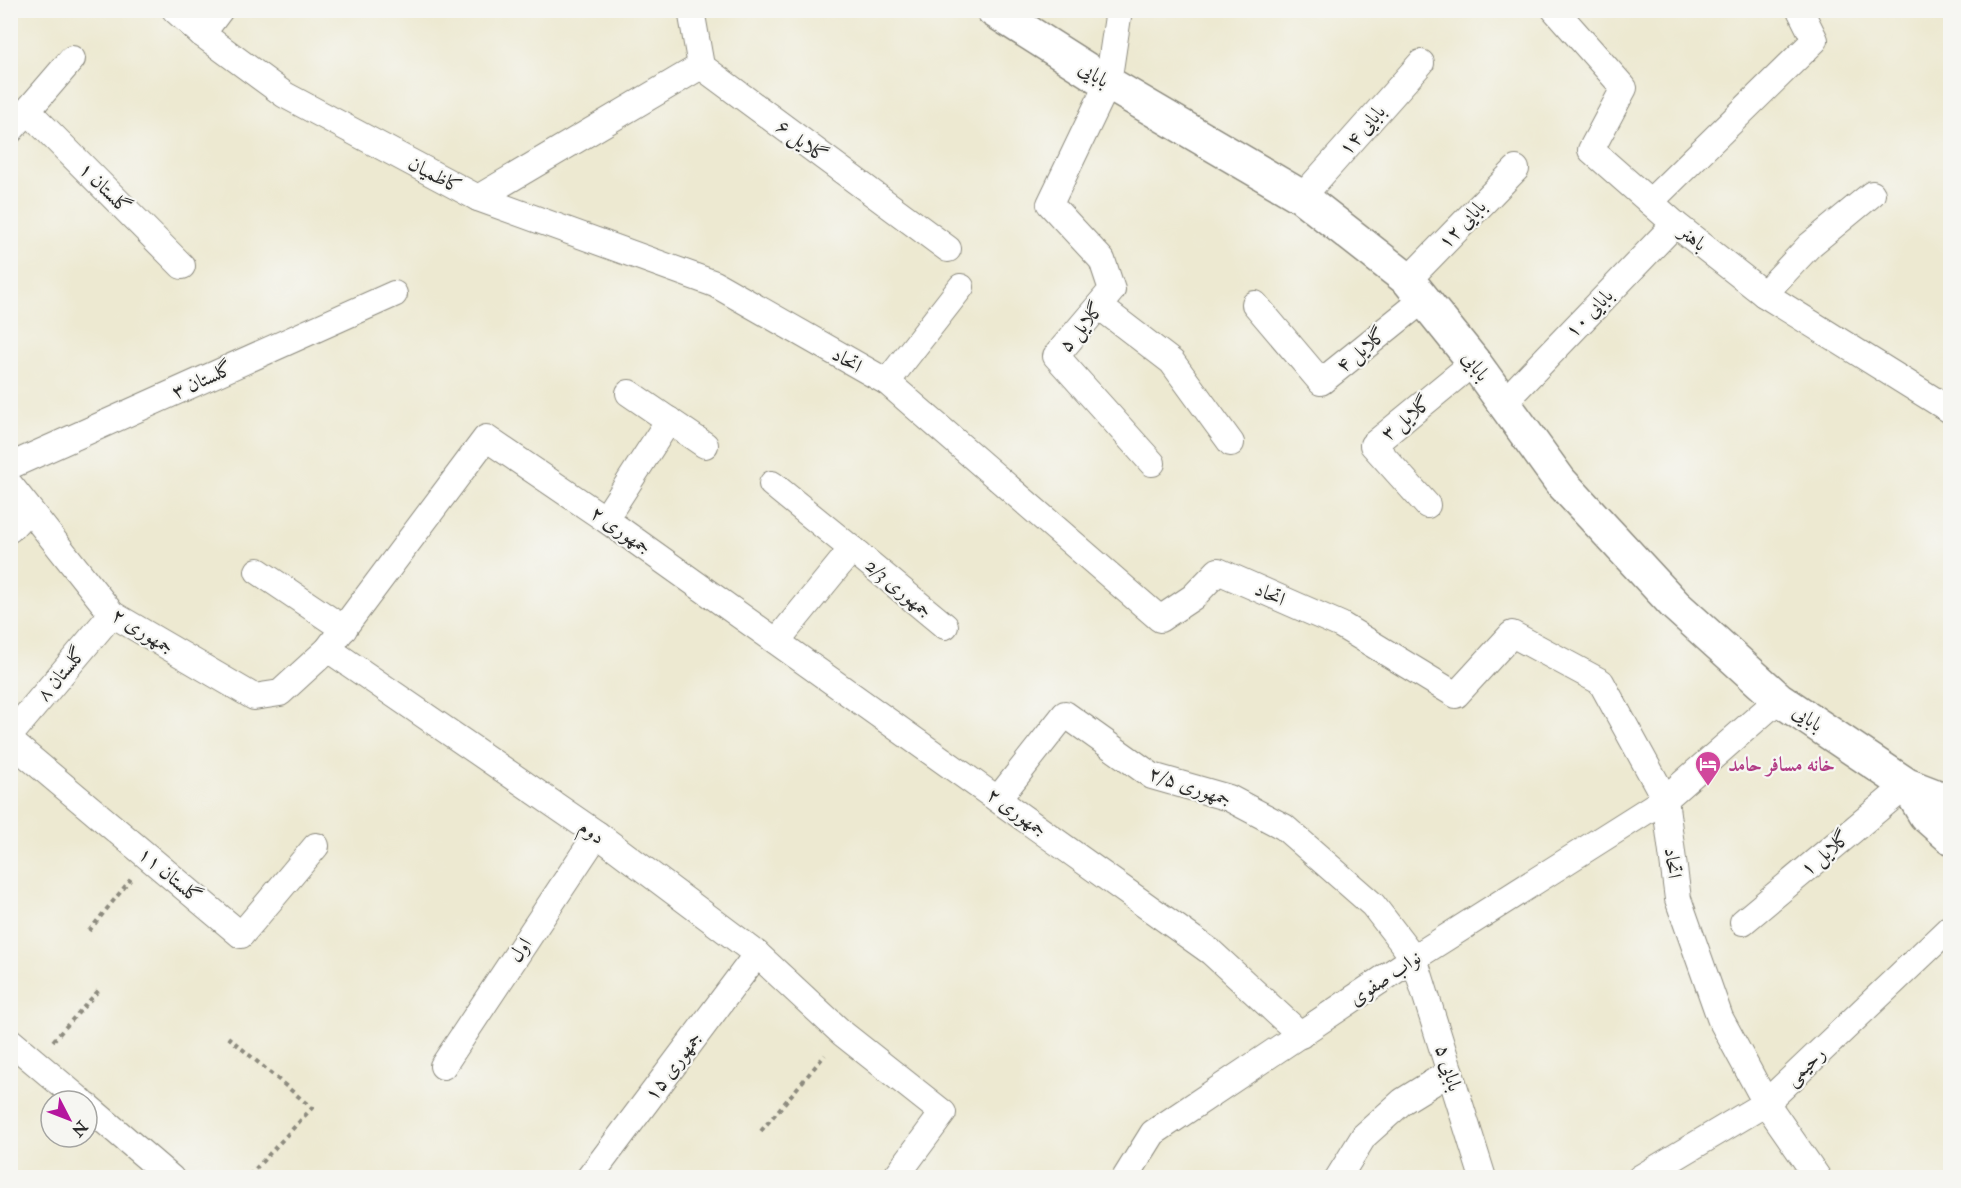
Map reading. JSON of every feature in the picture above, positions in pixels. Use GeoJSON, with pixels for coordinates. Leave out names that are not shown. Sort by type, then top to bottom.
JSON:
{"type":"FeatureCollection","features":[{"type":"Feature","properties":{"kind":"main road","name":"بابایی"},"geometry":{"type":"LineString","coordinates":[[993,10],[1108,84],[1302,197],[1416,289],[1474,362],[1560,481],[1675,605],[1779,699],[1906,785],[1938,797],[1950,807]]}},
{"type":"Feature","properties":{"kind":"main road","name":"بابایی"},"geometry":{"type":"LineString","coordinates":[[1906,785],[1925,815],[1950,837]]}},
{"type":"Feature","properties":{"kind":"street","name":"کاظمیان"},"geometry":{"type":"LineString","coordinates":[[175,10],[202,34],[285,96],[478,198],[701,66]]}},
{"type":"Feature","properties":{"kind":"street"},"geometry":{"type":"LineString","coordinates":[[202,34],[220,10]]}},
{"type":"Feature","properties":{"kind":"street"},"geometry":{"type":"LineString","coordinates":[[691,10],[701,66]]}},
{"type":"Feature","properties":{"kind":"street"},"geometry":{"type":"LineString","coordinates":[[1108,84],[1119,10]]}},
{"type":"Feature","properties":{"kind":"street","name":"باهنر"},"geometry":{"type":"LineString","coordinates":[[1555,10],[1624,88],[1591,150],[1675,224],[1764,294],[1950,410]]}},
{"type":"Feature","properties":{"kind":"street"},"geometry":{"type":"LineString","coordinates":[[1650,201],[1815,40],[1800,10]]}},
{"type":"Feature","properties":{"kind":"street"},"geometry":{"type":"LineString","coordinates":[[10,131],[72,59]]}},
{"type":"Feature","properties":{"kind":"street","name":"بابایی ۱۴"},"geometry":{"type":"LineString","coordinates":[[1302,197],[1421,63]]}},
{"type":"Feature","properties":{"kind":"street","name":"گلایل ۶"},"geometry":{"type":"LineString","coordinates":[[701,66],[948,249]]}},
{"type":"Feature","properties":{"kind":"street","name":"گلایل ۵"},"geometry":{"type":"LineString","coordinates":[[1108,84],[1050,204],[1102,260],[1112,290],[1056,356],[1152,463]]}},
{"type":"Feature","properties":{"kind":"street","name":"گلستان ۱"},"geometry":{"type":"LineString","coordinates":[[28,111],[182,266]]}},
{"type":"Feature","properties":{"kind":"street","name":"بابایی ۱۲"},"geometry":{"type":"LineString","coordinates":[[1416,289],[1516,169]]}},
{"type":"Feature","properties":{"kind":"street"},"geometry":{"type":"LineString","coordinates":[[1764,294],[1810,245],[1872,194]]}},
{"type":"Feature","properties":{"kind":"street","name":"اتحاد"},"geometry":{"type":"LineString","coordinates":[[478,198],[715,284],[887,382],[1160,619],[1193,597],[1218,571],[1341,625],[1456,695],[1512,634],[1601,682],[1665,799],[1678,899],[1720,1018],[1766,1103],[1818,1178]]}},
{"type":"Feature","properties":{"kind":"street","name":"بابایی ۱۰"},"geometry":{"type":"LineString","coordinates":[[1503,403],[1675,224]]}},
{"type":"Feature","properties":{"kind":"street"},"geometry":{"type":"LineString","coordinates":[[887,382],[962,287]]}},
{"type":"Feature","properties":{"kind":"street","name":"گلایل ۴"},"geometry":{"type":"LineString","coordinates":[[1255,304],[1320,382],[1416,289]]}},
{"type":"Feature","properties":{"kind":"street","name":"گلستان ۳"},"geometry":{"type":"LineString","coordinates":[[10,466],[394,294]]}},
{"type":"Feature","properties":{"kind":"street"},"geometry":{"type":"LineString","coordinates":[[1099,306],[1172,362],[1231,443]]}},
{"type":"Feature","properties":{"kind":"street","name":"گلایل ۳"},"geometry":{"type":"LineString","coordinates":[[1427,505],[1373,445],[1474,362]]}},
{"type":"Feature","properties":{"kind":"street"},"geometry":{"type":"LineString","coordinates":[[628,393],[705,444]]}},
{"type":"Feature","properties":{"kind":"street"},"geometry":{"type":"LineString","coordinates":[[605,519],[669,420]]}},
{"type":"Feature","properties":{"kind":"street","name":"جمهوری ۲"},"geometry":{"type":"LineString","coordinates":[[10,485],[112,614],[254,697],[280,693],[328,649],[486,438],[777,641],[1210,952],[1301,1035]]}},
{"type":"Feature","properties":{"kind":"street","name":"جمهوری 2/3"},"geometry":{"type":"LineString","coordinates":[[772,484],[945,626]]}},
{"type":"Feature","properties":{"kind":"street"},"geometry":{"type":"LineString","coordinates":[[10,529],[28,510]]}},
{"type":"Feature","properties":{"kind":"street","name":"جمهوری 2/3"},"geometry":{"type":"LineString","coordinates":[[777,641],[852,549]]}},
{"type":"Feature","properties":{"kind":"street"},"geometry":{"type":"LineString","coordinates":[[258,571],[344,629]]}},
{"type":"Feature","properties":{"kind":"street","name":"گلستان ۸"},"geometry":{"type":"LineString","coordinates":[[10,735],[112,614]]}},
{"type":"Feature","properties":{"kind":"street","name":"دوم"},"geometry":{"type":"LineString","coordinates":[[328,649],[597,834],[757,954],[842,1033],[943,1113],[895,1178]]}},
{"type":"Feature","properties":{"kind":"street","name":"نواب صفوی"},"geometry":{"type":"LineString","coordinates":[[1125,1178],[1153,1133],[1414,958],[1665,799],[1779,699]]}},
{"type":"Feature","properties":{"kind":"street","name":"جمهوری ۲/۵"},"geometry":{"type":"LineString","coordinates":[[998,799],[1065,714],[1152,776],[1229,798],[1284,826],[1373,905],[1414,958]]}},
{"type":"Feature","properties":{"kind":"street","name":"گلستان ۱۱"},"geometry":{"type":"LineString","coordinates":[[10,741],[241,935],[316,846]]}},
{"type":"Feature","properties":{"kind":"street","name":"گلایل ۱"},"geometry":{"type":"LineString","coordinates":[[1743,922],[1906,785]]}},
{"type":"Feature","properties":{"kind":"street","name":"اول"},"geometry":{"type":"LineString","coordinates":[[443,1066],[597,834]]}},
{"type":"Feature","properties":{"kind":"street","name":"رحیمی"},"geometry":{"type":"LineString","coordinates":[[1640,1178],[1766,1103],[1950,928]]}},
{"type":"Feature","properties":{"kind":"street","name":"جمهوری ۱۵"},"geometry":{"type":"LineString","coordinates":[[589,1178],[757,954]]}},
{"type":"Feature","properties":{"kind":"street","name":"بابایی ۵"},"geometry":{"type":"LineString","coordinates":[[1414,958],[1483,1178]]}},
{"type":"Feature","properties":{"kind":"street"},"geometry":{"type":"LineString","coordinates":[[10,1041],[67,1089]]}},
{"type":"Feature","properties":{"kind":"street"},"geometry":{"type":"LineString","coordinates":[[1338,1178],[1364,1136],[1402,1101],[1450,1072]]}},
{"type":"Feature","properties":{"kind":"street"},"geometry":{"type":"LineString","coordinates":[[99,1116],[171,1178]]}},
{"type":"Feature","properties":{"kind":"path"},"geometry":{"type":"LineString","coordinates":[[89,931],[149,858]]}},
{"type":"Feature","properties":{"kind":"path"},"geometry":{"type":"LineString","coordinates":[[35,1062],[99,990]]}},
{"type":"Feature","properties":{"kind":"path"},"geometry":{"type":"LineString","coordinates":[[761,1131],[842,1033]]}},
{"type":"Feature","properties":{"kind":"path"},"geometry":{"type":"LineString","coordinates":[[228,1037],[312,1108],[247,1178]]}},
{"type":"Feature","properties":{"kind":"place","name":"خانه مسافر حامد"},"geometry":{"type":"Point","coordinates":[1708,787]}}]}
